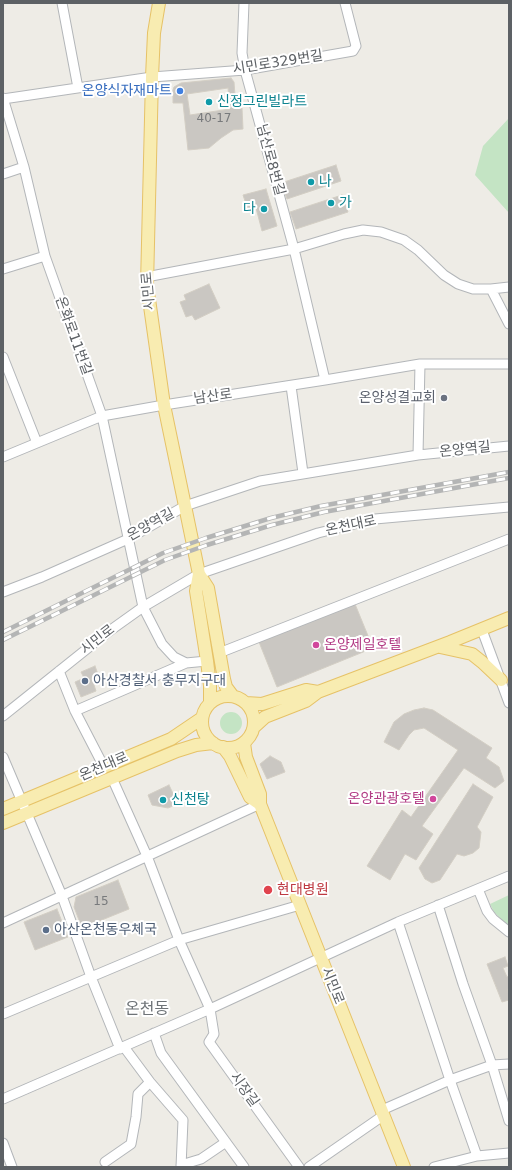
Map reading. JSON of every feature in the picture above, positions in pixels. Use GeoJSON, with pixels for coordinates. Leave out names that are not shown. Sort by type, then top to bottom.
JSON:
{"type":"FeatureCollection","features":[{"type":"Feature","properties":{"kind":"main road","name":"시민로"},"geometry":{"type":"LineString","coordinates":[[159,3],[154,33],[146,277],[164,404],[200,574],[208,588],[226,687],[232,696]]}},
{"type":"Feature","properties":{"kind":"main road","name":"시민로"},"geometry":{"type":"LineString","coordinates":[[200,574],[196,591],[207,661],[210,686],[210,703]]}},
{"type":"Feature","properties":{"kind":"main road"},"geometry":{"type":"LineString","coordinates":[[254,727],[265,717],[306,701],[318,692],[482,630],[509,618]]}},
{"type":"Feature","properties":{"kind":"main road"},"geometry":{"type":"LineString","coordinates":[[439,646],[472,654],[501,680]]}},
{"type":"Feature","properties":{"kind":"main road"},"geometry":{"type":"LineString","coordinates":[[246,702],[262,704],[306,690],[318,692]]}},
{"type":"Feature","properties":{"kind":"main road"},"geometry":{"type":"LineString","coordinates":[[220,696],[236,696],[246,702],[254,713],[254,727],[250,737],[244,743],[237,747],[228,748],[218,745],[207,737],[203,730],[202,718],[210,703],[220,696]]}},
{"type":"Feature","properties":{"kind":"main road","name":"온천대로"},"geometry":{"type":"LineString","coordinates":[[3,809],[171,739],[202,718]]}},
{"type":"Feature","properties":{"kind":"main road","name":"시민로"},"geometry":{"type":"LineString","coordinates":[[244,743],[246,757],[260,794],[260,804],[404,1167]]}},
{"type":"Feature","properties":{"kind":"main road","name":"온천대로"},"geometry":{"type":"LineString","coordinates":[[3,823],[177,751],[196,745],[218,745]]}},
{"type":"Feature","properties":{"kind":"main road","name":"시민로"},"geometry":{"type":"LineString","coordinates":[[218,745],[230,756],[250,797],[260,804]]}},
{"type":"Feature","properties":{"kind":"street"},"geometry":{"type":"LineString","coordinates":[[62,3],[78,88]]}},
{"type":"Feature","properties":{"kind":"street","name":"남산로8번길"},"geometry":{"type":"LineString","coordinates":[[244,3],[242,53],[245,70],[294,250]]}},
{"type":"Feature","properties":{"kind":"street","name":"시민로329번길"},"geometry":{"type":"LineString","coordinates":[[3,99],[152,77],[245,70],[353,51],[356,46],[345,3]]}},
{"type":"Feature","properties":{"kind":"street","name":"온화로11번길"},"geometry":{"type":"LineString","coordinates":[[3,99],[24,167],[45,256],[102,416]]}},
{"type":"Feature","properties":{"kind":"street"},"geometry":{"type":"LineString","coordinates":[[3,174],[24,167]]}},
{"type":"Feature","properties":{"kind":"street"},"geometry":{"type":"LineString","coordinates":[[146,277],[294,250],[344,234],[363,230],[381,232],[404,240],[418,250],[444,275],[458,284],[473,289],[509,287]]}},
{"type":"Feature","properties":{"kind":"street"},"geometry":{"type":"LineString","coordinates":[[294,250],[325,380]]}},
{"type":"Feature","properties":{"kind":"street"},"geometry":{"type":"LineString","coordinates":[[3,268],[45,256]]}},
{"type":"Feature","properties":{"kind":"street"},"geometry":{"type":"LineString","coordinates":[[491,289],[509,324]]}},
{"type":"Feature","properties":{"kind":"street"},"geometry":{"type":"LineString","coordinates":[[3,357],[37,442]]}},
{"type":"Feature","properties":{"kind":"street"},"geometry":{"type":"LineString","coordinates":[[418,456],[420,364]]}},
{"type":"Feature","properties":{"kind":"street","name":"남산로"},"geometry":{"type":"LineString","coordinates":[[3,457],[102,416],[164,404],[291,386],[420,364],[509,364]]}},
{"type":"Feature","properties":{"kind":"street"},"geometry":{"type":"LineString","coordinates":[[291,386],[303,473]]}},
{"type":"Feature","properties":{"kind":"street"},"geometry":{"type":"LineString","coordinates":[[102,416],[143,606],[162,644],[174,658],[186,663]]}},
{"type":"Feature","properties":{"kind":"street","name":"온양역길"},"geometry":{"type":"LineString","coordinates":[[3,592],[42,577],[128,539],[185,506],[260,481],[418,456],[509,446]]}},
{"type":"Feature","properties":{"kind":"street","name":"온천대로"},"geometry":{"type":"LineString","coordinates":[[200,574],[318,533],[375,519],[509,507]]}},
{"type":"Feature","properties":{"kind":"street"},"geometry":{"type":"LineString","coordinates":[[219,653],[509,539]]}},
{"type":"Feature","properties":{"kind":"street","name":"시민로"},"geometry":{"type":"LineString","coordinates":[[3,716],[143,606],[200,574]]}},
{"type":"Feature","properties":{"kind":"street"},"geometry":{"type":"LineString","coordinates":[[482,630],[508,700]]}},
{"type":"Feature","properties":{"kind":"street"},"geometry":{"type":"LineString","coordinates":[[75,711],[186,663],[207,661]]}},
{"type":"Feature","properties":{"kind":"street"},"geometry":{"type":"LineString","coordinates":[[59,671],[75,711],[104,767]]}},
{"type":"Feature","properties":{"kind":"street"},"geometry":{"type":"LineString","coordinates":[[3,757],[62,896],[91,977],[122,1048],[183,1120],[181,1166],[201,1159],[226,1142]]}},
{"type":"Feature","properties":{"kind":"street","name":"온천대로"},"geometry":{"type":"LineString","coordinates":[[112,778],[147,856],[179,940],[210,1009]]}},
{"type":"Feature","properties":{"kind":"street"},"geometry":{"type":"LineString","coordinates":[[3,923],[260,804]]}},
{"type":"Feature","properties":{"kind":"street"},"geometry":{"type":"LineString","coordinates":[[3,1099],[210,1009],[398,922],[509,876]]}},
{"type":"Feature","properties":{"kind":"street"},"geometry":{"type":"LineString","coordinates":[[478,889],[486,911],[493,920],[509,932]]}},
{"type":"Feature","properties":{"kind":"street"},"geometry":{"type":"LineString","coordinates":[[3,1014],[179,940],[300,905]]}},
{"type":"Feature","properties":{"kind":"street"},"geometry":{"type":"LineString","coordinates":[[438,905],[509,1121]]}},
{"type":"Feature","properties":{"kind":"street"},"geometry":{"type":"LineString","coordinates":[[398,922],[450,1080],[477,1156]]}},
{"type":"Feature","properties":{"kind":"street","name":"시장길"},"geometry":{"type":"LineString","coordinates":[[210,1009],[214,1034],[209,1042],[299,1167]]}},
{"type":"Feature","properties":{"kind":"street"},"geometry":{"type":"LineString","coordinates":[[154,1033],[161,1053],[244,1167]]}},
{"type":"Feature","properties":{"kind":"street"},"geometry":{"type":"LineString","coordinates":[[309,1167],[383,1113],[450,1080],[492,1066],[509,1064]]}},
{"type":"Feature","properties":{"kind":"street"},"geometry":{"type":"LineString","coordinates":[[105,1162],[131,1144],[136,1117],[138,1094],[150,1082]]}},
{"type":"Feature","properties":{"kind":"street"},"geometry":{"type":"LineString","coordinates":[[3,1143],[12,1167]]}},
{"type":"Feature","properties":{"kind":"street"},"geometry":{"type":"LineString","coordinates":[[434,1167],[477,1156],[509,1153]]}},
{"type":"Feature","properties":{"kind":"green space"},"geometry":{"type":"Polygon","coordinates":[[[509,118],[509,213],[475,175],[483,146],[509,118]]]}},
{"type":"Feature","properties":{"kind":"green space"},"geometry":{"type":"Polygon","coordinates":[[[231,712],[235,713],[241,719],[241,727],[235,733],[231,734],[227,733],[221,727],[220,723],[221,719],[227,713],[231,712]]]}},
{"type":"Feature","properties":{"kind":"green space"},"geometry":{"type":"Polygon","coordinates":[[[509,895],[509,925],[494,912],[490,904],[509,895]]]}},
{"type":"Feature","properties":{"kind":"building"},"geometry":{"type":"Polygon","coordinates":[[[231,78],[234,82],[236,109],[242,108],[243,129],[233,130],[209,148],[188,150],[183,103],[173,103],[174,87],[181,83],[231,78]]]}},
{"type":"Feature","properties":{"kind":"building","name":"신정그린빌라트"},"geometry":{"type":"Polygon","coordinates":[[[228,88],[230,109],[190,115],[187,94],[228,88]]]}},
{"type":"Feature","properties":{"kind":"building","name":"나"},"geometry":{"type":"Polygon","coordinates":[[[336,165],[341,181],[287,199],[281,183],[336,165]]]}},
{"type":"Feature","properties":{"kind":"building","name":"다"},"geometry":{"type":"Polygon","coordinates":[[[266,189],[277,226],[262,231],[256,208],[248,210],[243,195],[266,189]]]}},
{"type":"Feature","properties":{"kind":"building","name":"가"},"geometry":{"type":"Polygon","coordinates":[[[342,195],[348,212],[296,229],[290,212],[342,195]]]}},
{"type":"Feature","properties":{"kind":"building"},"geometry":{"type":"Polygon","coordinates":[[[209,284],[220,308],[195,320],[192,315],[186,317],[180,302],[186,300],[184,295],[209,284]]]}},
{"type":"Feature","properties":{"kind":"building","name":"온양제일호텔"},"geometry":{"type":"Polygon","coordinates":[[[355,604],[373,648],[277,687],[259,642],[355,604]]]}},
{"type":"Feature","properties":{"kind":"building","name":"아산경찰서 충무지구대"},"geometry":{"type":"Polygon","coordinates":[[[95,666],[99,677],[92,679],[96,691],[81,697],[75,682],[84,678],[81,672],[95,666]]]}},
{"type":"Feature","properties":{"kind":"building","name":"온양관광호텔"},"geometry":{"type":"Polygon","coordinates":[[[424,708],[433,710],[492,748],[486,758],[499,767],[504,781],[495,788],[464,768],[422,826],[433,834],[416,860],[405,854],[390,880],[367,866],[402,810],[411,817],[458,750],[424,728],[414,730],[399,750],[384,742],[394,722],[404,714],[424,708]]]}},
{"type":"Feature","properties":{"kind":"building"},"geometry":{"type":"Polygon","coordinates":[[[270,756],[281,762],[285,772],[267,779],[260,764],[270,756]]]}},
{"type":"Feature","properties":{"kind":"building","name":"온양관광호텔"},"geometry":{"type":"Polygon","coordinates":[[[473,784],[493,797],[477,827],[481,832],[479,848],[473,853],[464,856],[457,854],[440,880],[432,883],[425,879],[419,868],[473,784]]]}},
{"type":"Feature","properties":{"kind":"building","name":"신천탕"},"geometry":{"type":"Polygon","coordinates":[[[169,785],[178,804],[168,808],[152,805],[148,795],[169,785]]]}},
{"type":"Feature","properties":{"kind":"building"},"geometry":{"type":"Polygon","coordinates":[[[118,880],[129,909],[82,928],[74,907],[76,897],[118,880]]]}},
{"type":"Feature","properties":{"kind":"building","name":"아산온천동우체국"},"geometry":{"type":"Polygon","coordinates":[[[57,909],[68,937],[35,950],[24,922],[57,909]]]}},
{"type":"Feature","properties":{"kind":"building"},"geometry":{"type":"Polygon","coordinates":[[[505,957],[508,966],[503,968],[507,977],[509,976],[509,1000],[502,1002],[487,964],[505,957]]]}},
{"type":"Feature","properties":{"kind":"railway"},"geometry":{"type":"LineString","coordinates":[[3,632],[163,553],[206,538],[271,518],[321,506],[509,472]]}},
{"type":"Feature","properties":{"kind":"railway"},"geometry":{"type":"LineString","coordinates":[[3,640],[165,560],[207,545],[272,525],[324,512],[509,478]]}},
{"type":"Feature","properties":{"kind":"place","name":"온양식자재마트"},"geometry":{"type":"Point","coordinates":[180,91]}},
{"type":"Feature","properties":{"kind":"place","name":"신정그린빌라트"},"geometry":{"type":"Point","coordinates":[209,102]}},
{"type":"Feature","properties":{"kind":"place","name":"나"},"geometry":{"type":"Point","coordinates":[311,182]}},
{"type":"Feature","properties":{"kind":"place","name":"가"},"geometry":{"type":"Point","coordinates":[331,203]}},
{"type":"Feature","properties":{"kind":"place","name":"다"},"geometry":{"type":"Point","coordinates":[264,209]}},
{"type":"Feature","properties":{"kind":"place","name":"온양성결교회"},"geometry":{"type":"Point","coordinates":[444,398]}},
{"type":"Feature","properties":{"kind":"place","name":"온양제일호텔"},"geometry":{"type":"Point","coordinates":[316,645]}},
{"type":"Feature","properties":{"kind":"place","name":"아산경찰서 충무지구대"},"geometry":{"type":"Point","coordinates":[85,681]}},
{"type":"Feature","properties":{"kind":"place","name":"온양관광호텔"},"geometry":{"type":"Point","coordinates":[433,799]}},
{"type":"Feature","properties":{"kind":"place","name":"신천탕"},"geometry":{"type":"Point","coordinates":[163,800]}},
{"type":"Feature","properties":{"kind":"place","name":"현대병원"},"geometry":{"type":"Point","coordinates":[268,890]}},
{"type":"Feature","properties":{"kind":"place","name":"아산온천동우체국"},"geometry":{"type":"Point","coordinates":[46,930]}},
{"type":"Feature","properties":{"kind":"district","name":"온천동"},"geometry":{"type":"Point","coordinates":[147,1010]}}]}
